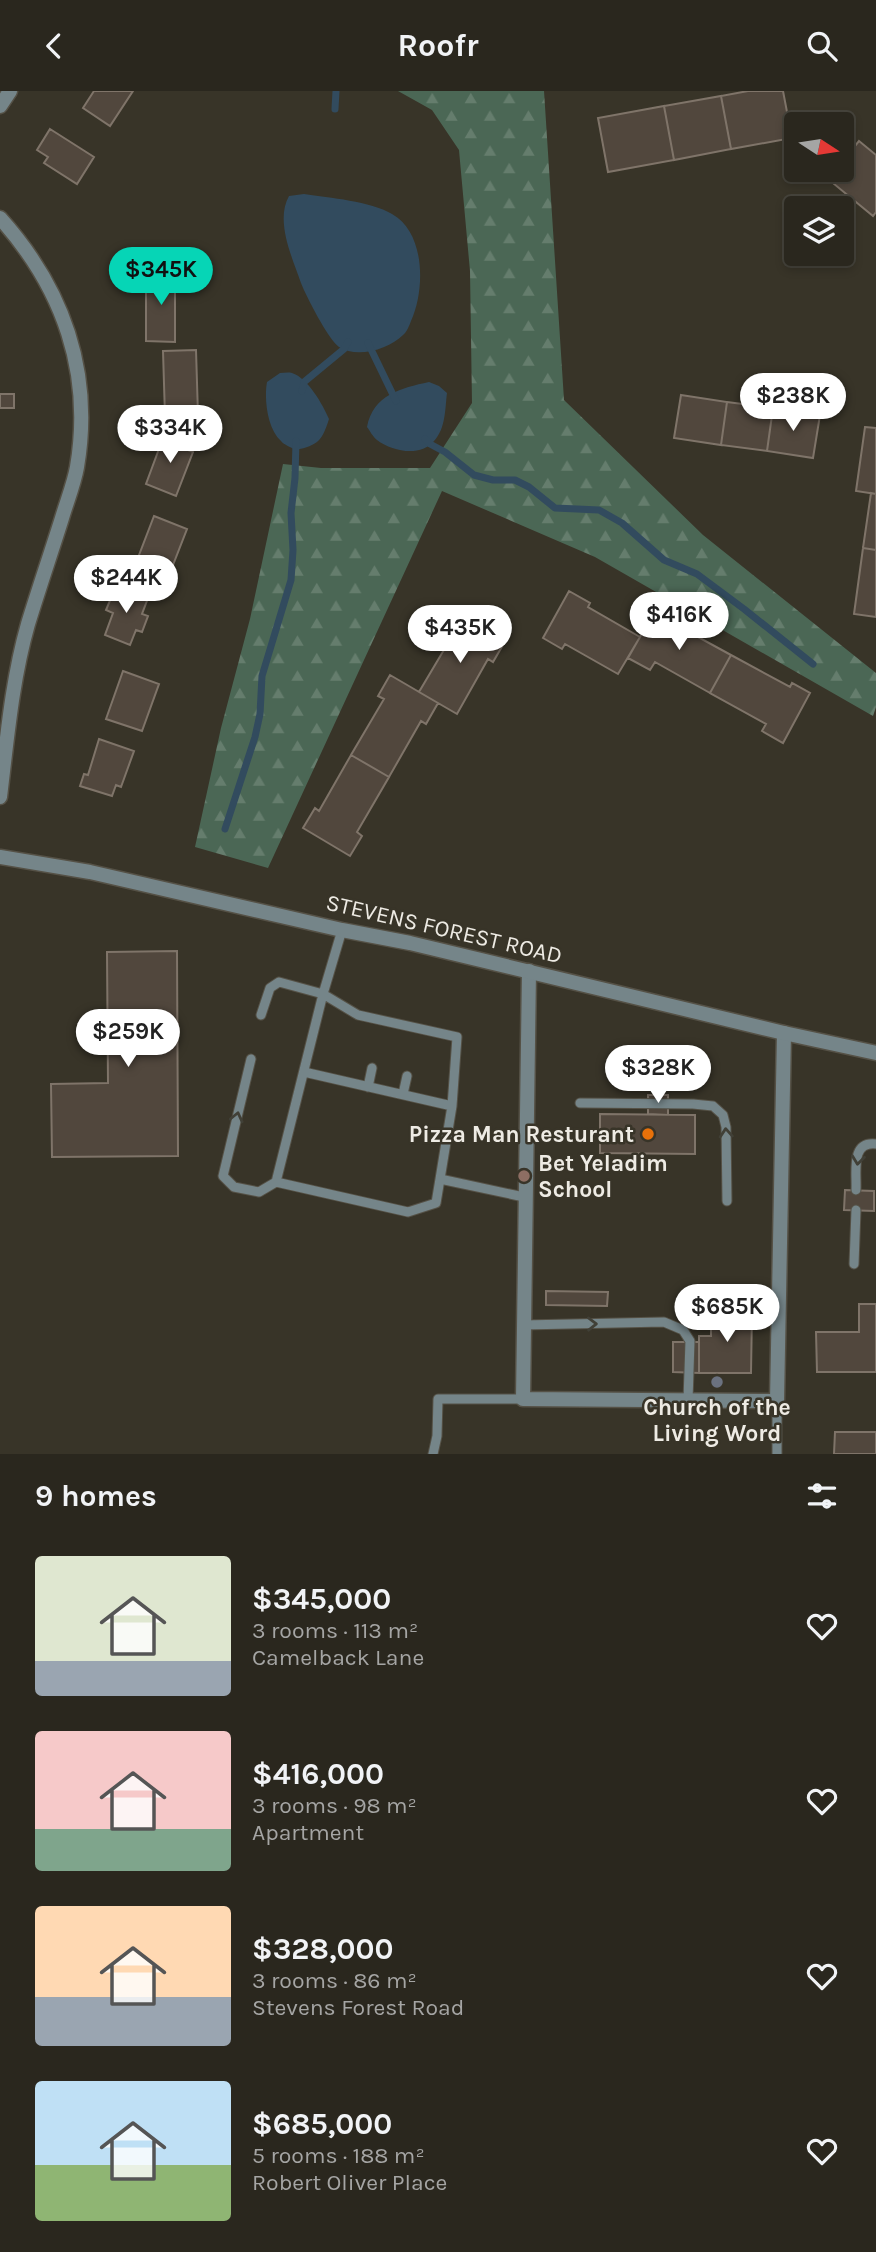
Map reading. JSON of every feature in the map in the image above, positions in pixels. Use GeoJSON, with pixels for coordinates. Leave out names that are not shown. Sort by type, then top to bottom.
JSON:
{"type":"FeatureCollection","features":[{"type":"Feature","properties":{"kind":"street"},"geometry":{"type":"LineString","coordinates":[[0,106],[10,91]]}},
{"type":"Feature","properties":{"kind":"street"},"geometry":{"type":"LineString","coordinates":[[0,218],[21,241],[48,282],[69,333],[80,397],[81,429],[77,468],[28,626],[19,664],[11,704],[0,797]]}},
{"type":"Feature","properties":{"kind":"street","name":"STEVENS FOREST ROAD"},"geometry":{"type":"LineString","coordinates":[[0,856],[90,872],[410,943],[876,1053]]}},
{"type":"Feature","properties":{"kind":"street"},"geometry":{"type":"LineString","coordinates":[[529,971],[523,1399],[777,1401],[784,1033]]}},
{"type":"Feature","properties":{"kind":"lane"},"geometry":{"type":"LineString","coordinates":[[276,1182],[323,994],[342,930]]}},
{"type":"Feature","properties":{"kind":"lane"},"geometry":{"type":"LineString","coordinates":[[251,1059],[223,1177],[234,1187],[259,1192],[276,1182],[408,1212],[436,1203],[452,1106],[457,1037],[416,1033],[382,1025],[358,1015],[323,994],[279,982],[270,988],[261,1015]]}},
{"type":"Feature","properties":{"kind":"lane"},"geometry":{"type":"LineString","coordinates":[[368,1087],[372,1068]]}},
{"type":"Feature","properties":{"kind":"lane"},"geometry":{"type":"LineString","coordinates":[[304,1072],[452,1106]]}},
{"type":"Feature","properties":{"kind":"lane"},"geometry":{"type":"LineString","coordinates":[[403,1094],[407,1076]]}},
{"type":"Feature","properties":{"kind":"lane"},"geometry":{"type":"LineString","coordinates":[[580,1103],[693,1104],[713,1107],[723,1115],[726,1127],[727,1202]]}},
{"type":"Feature","properties":{"kind":"lane"},"geometry":{"type":"LineString","coordinates":[[856,1190],[857,1151],[868,1143],[876,1144]]}},
{"type":"Feature","properties":{"kind":"lane"},"geometry":{"type":"LineString","coordinates":[[440,1179],[524,1197]]}},
{"type":"Feature","properties":{"kind":"lane"},"geometry":{"type":"LineString","coordinates":[[854,1264],[856,1210]]}},
{"type":"Feature","properties":{"kind":"lane"},"geometry":{"type":"LineString","coordinates":[[523,1325],[664,1322],[683,1330],[690,1341],[688,1400]]}},
{"type":"Feature","properties":{"kind":"lane"},"geometry":{"type":"LineString","coordinates":[[433,1454],[437,1436],[438,1399],[523,1399]]}},
{"type":"Feature","properties":{"kind":"lane"},"geometry":{"type":"LineString","coordinates":[[777,1401],[777,1454]]}},
{"type":"Feature","properties":{"kind":"green space"},"geometry":{"type":"Polygon","coordinates":[[[398,91],[544,91],[564,400],[703,535],[876,673],[876,707],[873,716],[595,557],[442,491],[268,868],[195,847],[221,728],[250,619],[283,464],[321,468],[430,468],[472,403],[470,271],[459,150],[432,110],[398,91]]]}},
{"type":"Feature","properties":{"kind":"water"},"geometry":{"type":"Polygon","coordinates":[[[304,194],[373,206],[392,214],[403,223],[411,235],[417,248],[419,294],[407,331],[397,340],[372,351],[355,352],[339,347],[329,335],[301,283],[284,228],[285,206],[289,196],[304,194]]]}},
{"type":"Feature","properties":{"kind":"water"},"geometry":{"type":"Polygon","coordinates":[[[280,373],[292,373],[304,380],[329,419],[318,441],[296,450],[282,442],[272,429],[266,405],[267,382],[280,373]]]}},
{"type":"Feature","properties":{"kind":"water"},"geometry":{"type":"Polygon","coordinates":[[[429,382],[447,393],[443,424],[434,441],[422,449],[407,451],[376,439],[367,427],[375,407],[399,390],[429,382]]]}},
{"type":"Feature","properties":{"kind":"building"},"geometry":{"type":"Polygon","coordinates":[[[94,91],[133,91],[110,126],[83,108],[94,91]]]}},
{"type":"Feature","properties":{"kind":"building"},"geometry":{"type":"Polygon","coordinates":[[[748,91],[783,91],[787,112],[784,112],[784,139],[731,149],[721,96],[748,91]]]}},
{"type":"Feature","properties":{"kind":"building"},"geometry":{"type":"Polygon","coordinates":[[[721,96],[731,149],[674,160],[664,106],[721,96]]]}},
{"type":"Feature","properties":{"kind":"building"},"geometry":{"type":"Polygon","coordinates":[[[664,106],[674,160],[608,172],[598,118],[664,106]]]}},
{"type":"Feature","properties":{"kind":"building"},"geometry":{"type":"Polygon","coordinates":[[[50,129],[94,157],[77,184],[44,163],[48,157],[37,150],[50,129]]]}},
{"type":"Feature","properties":{"kind":"building"},"geometry":{"type":"Polygon","coordinates":[[[859,141],[876,155],[876,212],[873,216],[854,200],[854,196],[849,196],[832,182],[854,182],[854,147],[859,141]]]}},
{"type":"Feature","properties":{"kind":"building"},"geometry":{"type":"Polygon","coordinates":[[[175,272],[175,342],[146,341],[146,273],[175,272]]]}},
{"type":"Feature","properties":{"kind":"building"},"geometry":{"type":"Polygon","coordinates":[[[196,350],[198,415],[165,416],[163,351],[196,350]]]}},
{"type":"Feature","properties":{"kind":"building"},"geometry":{"type":"Polygon","coordinates":[[[0,394],[14,394],[14,408],[0,408],[0,394]]]}},
{"type":"Feature","properties":{"kind":"building"},"geometry":{"type":"Polygon","coordinates":[[[681,395],[727,402],[721,445],[674,438],[681,395]]]}},
{"type":"Feature","properties":{"kind":"building"},"geometry":{"type":"Polygon","coordinates":[[[727,402],[773,408],[767,451],[721,445],[727,402]]]}},
{"type":"Feature","properties":{"kind":"building"},"geometry":{"type":"Polygon","coordinates":[[[773,408],[820,415],[813,458],[767,451],[773,408]]]}},
{"type":"Feature","properties":{"kind":"building"},"geometry":{"type":"Polygon","coordinates":[[[865,427],[876,428],[876,494],[856,491],[865,427]]]}},
{"type":"Feature","properties":{"kind":"building"},"geometry":{"type":"Polygon","coordinates":[[[166,430],[182,437],[178,446],[193,452],[176,496],[146,484],[166,430]]]}},
{"type":"Feature","properties":{"kind":"building"},"geometry":{"type":"Polygon","coordinates":[[[871,493],[876,494],[876,550],[863,548],[871,493]]]}},
{"type":"Feature","properties":{"kind":"building"},"geometry":{"type":"Polygon","coordinates":[[[154,516],[187,529],[164,588],[131,576],[154,516]]]}},
{"type":"Feature","properties":{"kind":"building"},"geometry":{"type":"Polygon","coordinates":[[[863,548],[876,550],[876,617],[854,614],[863,548]]]}},
{"type":"Feature","properties":{"kind":"building"},"geometry":{"type":"Polygon","coordinates":[[[116,586],[148,598],[142,614],[148,616],[142,632],[136,630],[130,645],[105,635],[113,613],[106,610],[116,586]]]}},
{"type":"Feature","properties":{"kind":"building"},"geometry":{"type":"Polygon","coordinates":[[[569,591],[590,603],[588,607],[640,637],[618,674],[565,644],[562,649],[543,638],[569,591]]]}},
{"type":"Feature","properties":{"kind":"building"},"geometry":{"type":"Polygon","coordinates":[[[657,607],[679,619],[676,625],[731,655],[710,693],[655,662],[650,670],[628,658],[657,607]]]}},
{"type":"Feature","properties":{"kind":"building"},"geometry":{"type":"Polygon","coordinates":[[[458,616],[504,643],[493,662],[488,659],[457,714],[419,692],[451,638],[447,635],[458,616]]]}},
{"type":"Feature","properties":{"kind":"building"},"geometry":{"type":"Polygon","coordinates":[[[731,655],[790,687],[792,683],[810,693],[783,743],[762,731],[766,724],[710,693],[731,655]]]}},
{"type":"Feature","properties":{"kind":"building"},"geometry":{"type":"Polygon","coordinates":[[[123,671],[159,684],[142,731],[106,719],[123,671]]]}},
{"type":"Feature","properties":{"kind":"building"},"geometry":{"type":"Polygon","coordinates":[[[390,675],[438,703],[426,724],[421,721],[389,777],[351,755],[384,699],[378,696],[390,675]]]}},
{"type":"Feature","properties":{"kind":"building"},"geometry":{"type":"Polygon","coordinates":[[[99,739],[134,751],[121,787],[116,785],[112,796],[80,786],[84,774],[88,775],[99,739]]]}},
{"type":"Feature","properties":{"kind":"building"},"geometry":{"type":"Polygon","coordinates":[[[351,755],[389,777],[357,832],[362,836],[350,856],[303,828],[315,808],[319,811],[351,755]]]}},
{"type":"Feature","properties":{"kind":"building"},"geometry":{"type":"Polygon","coordinates":[[[177,951],[178,1156],[52,1157],[51,1084],[108,1083],[107,952],[177,951]]]}},
{"type":"Feature","properties":{"kind":"building"},"geometry":{"type":"Polygon","coordinates":[[[648,1095],[668,1095],[668,1115],[648,1114],[648,1095]]]}},
{"type":"Feature","properties":{"kind":"building","name":"Pizza Man Resturant"},"geometry":{"type":"Polygon","coordinates":[[[600,1114],[695,1115],[695,1154],[600,1153],[600,1114]]]}},
{"type":"Feature","properties":{"kind":"building"},"geometry":{"type":"Polygon","coordinates":[[[845,1190],[874,1191],[874,1211],[844,1210],[845,1190]]]}},
{"type":"Feature","properties":{"kind":"building"},"geometry":{"type":"Polygon","coordinates":[[[546,1291],[608,1292],[607,1306],[546,1305],[546,1291]]]}},
{"type":"Feature","properties":{"kind":"building"},"geometry":{"type":"Polygon","coordinates":[[[859,1304],[876,1304],[876,1372],[817,1372],[816,1332],[859,1332],[859,1304]]]}},
{"type":"Feature","properties":{"kind":"building"},"geometry":{"type":"Polygon","coordinates":[[[711,1312],[752,1312],[751,1373],[699,1373],[699,1336],[711,1336],[711,1312]]]}},
{"type":"Feature","properties":{"kind":"building"},"geometry":{"type":"Polygon","coordinates":[[[673,1342],[699,1342],[699,1373],[673,1372],[673,1342]]]}},
{"type":"Feature","properties":{"kind":"building"},"geometry":{"type":"Polygon","coordinates":[[[835,1432],[876,1432],[876,1454],[834,1454],[835,1432]]]}},
{"type":"Feature","properties":{"kind":"waterway"},"geometry":{"type":"LineString","coordinates":[[335,109],[336,91]]}},
{"type":"Feature","properties":{"kind":"waterway"},"geometry":{"type":"LineString","coordinates":[[302,391],[304,382],[344,349],[348,342]]}},
{"type":"Feature","properties":{"kind":"waterway"},"geometry":{"type":"LineString","coordinates":[[368,343],[396,401]]}},
{"type":"Feature","properties":{"kind":"waterway"},"geometry":{"type":"LineString","coordinates":[[425,439],[474,475],[493,480],[515,480],[529,487],[555,508],[599,510],[622,523],[664,560],[697,574],[813,664]]}},
{"type":"Feature","properties":{"kind":"waterway"},"geometry":{"type":"LineString","coordinates":[[225,829],[255,737],[260,714],[262,676],[291,580],[291,513],[296,441]]}},
{"type":"Feature","properties":{"kind":"place","name":"Pizza Man Resturant"},"geometry":{"type":"Point","coordinates":[648,1134]}},
{"type":"Feature","properties":{"kind":"place","name":"Bet Yeladim School"},"geometry":{"type":"Point","coordinates":[524,1176]}},
{"type":"Feature","properties":{"kind":"place","name":"Church of the Living Word"},"geometry":{"type":"Point","coordinates":[717,1382]}}]}
